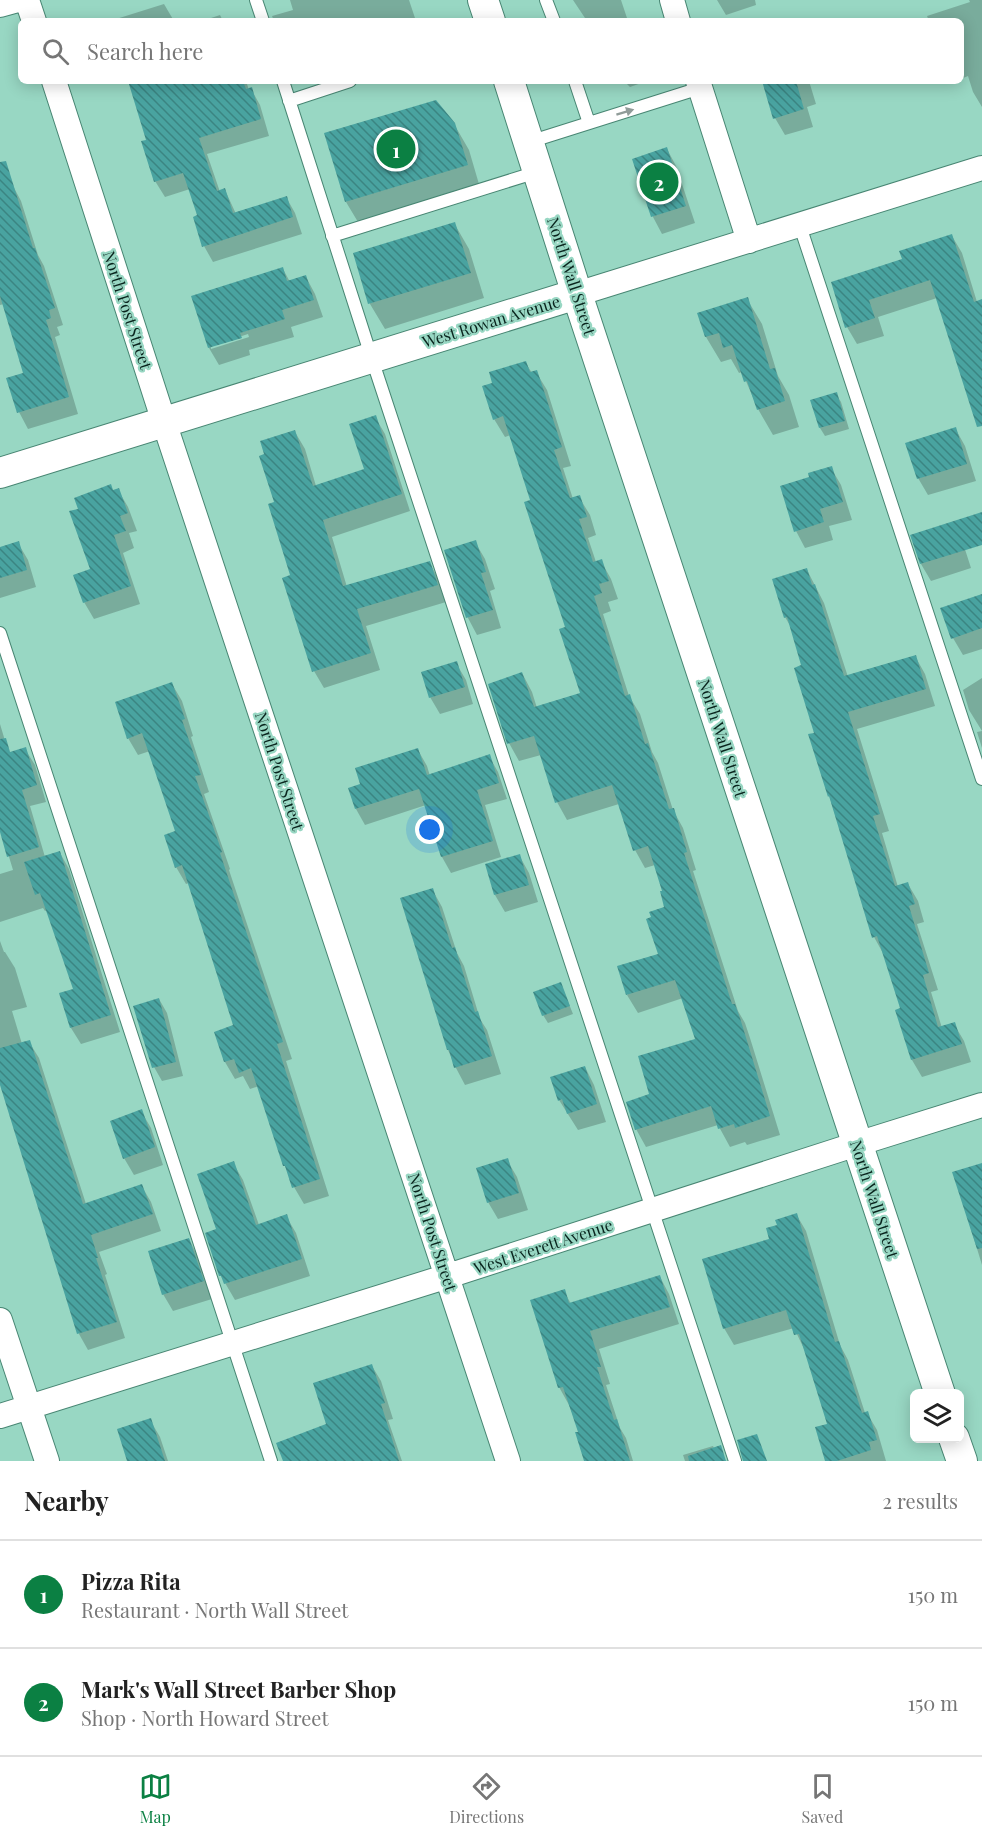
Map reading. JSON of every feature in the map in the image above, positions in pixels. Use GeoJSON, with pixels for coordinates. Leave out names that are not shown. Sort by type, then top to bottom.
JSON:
{"type":"FeatureCollection","features":[{"type":"Feature","properties":{"kind":"street"},"geometry":{"type":"LineString","coordinates":[[0,5],[18,0]]}},
{"type":"Feature","properties":{"kind":"street"},"geometry":{"type":"LineString","coordinates":[[27,0],[33,18]]}},
{"type":"Feature","properties":{"kind":"street"},"geometry":{"type":"LineString","coordinates":[[483,0],[489,18]]}},
{"type":"Feature","properties":{"kind":"street"},"geometry":{"type":"LineString","coordinates":[[672,0],[677,18]]}},
{"type":"Feature","properties":{"kind":"street","name":"North Post Street"},"geometry":{"type":"LineString","coordinates":[[55,84],[164,422],[508,1461]]}},
{"type":"Feature","properties":{"kind":"street","name":"North Wall Street"},"geometry":{"type":"LineString","coordinates":[[510,84],[577,294],[938,1389]]}},
{"type":"Feature","properties":{"kind":"street"},"geometry":{"type":"LineString","coordinates":[[699,85],[749,241]]}},
{"type":"Feature","properties":{"kind":"street","name":"West Rowan Avenue"},"geometry":{"type":"LineString","coordinates":[[0,473],[982,168]]}},
{"type":"Feature","properties":{"kind":"street","name":"West Everett Avenue"},"geometry":{"type":"LineString","coordinates":[[0,1416],[982,1105]]}},
{"type":"Feature","properties":{"kind":"street"},"geometry":{"type":"LineString","coordinates":[[0,1320],[46,1461]]}},
{"type":"Feature","properties":{"kind":"street"},"geometry":{"type":"LineString","coordinates":[[956,1443],[962,1461]]}},
{"type":"Feature","properties":{"kind":"lane"},"geometry":{"type":"LineString","coordinates":[[256,0],[262,18]]}},
{"type":"Feature","properties":{"kind":"lane"},"geometry":{"type":"LineString","coordinates":[[546,0],[553,18]]}},
{"type":"Feature","properties":{"kind":"lane"},"geometry":{"type":"LineString","coordinates":[[284,84],[332,237],[735,1461]]}},
{"type":"Feature","properties":{"kind":"lane"},"geometry":{"type":"LineString","coordinates":[[289,101],[341,84]]}},
{"type":"Feature","properties":{"kind":"lane"},"geometry":{"type":"LineString","coordinates":[[576,84],[589,123]]}},
{"type":"Feature","properties":{"kind":"lane"},"geometry":{"type":"LineString","coordinates":[[529,142],[699,85]]}},
{"type":"Feature","properties":{"kind":"lane"},"geometry":{"type":"LineString","coordinates":[[332,237],[539,172]]}},
{"type":"Feature","properties":{"kind":"lane"},"geometry":{"type":"LineString","coordinates":[[800,226],[982,779]]}},
{"type":"Feature","properties":{"kind":"lane"},"geometry":{"type":"LineString","coordinates":[[0,633],[271,1461]]}},
{"type":"Feature","properties":{"kind":"building"},"geometry":{"type":"Polygon","coordinates":[[[129,84],[244,84],[246,89],[252,87],[261,119],[199,138],[217,191],[225,188],[233,213],[287,196],[293,217],[202,247],[193,217],[197,215],[183,173],[154,182],[141,141],[146,140],[129,84]]]}},
{"type":"Feature","properties":{"kind":"building"},"geometry":{"type":"Polygon","coordinates":[[[763,84],[797,84],[804,109],[773,119],[763,84]]]}},
{"type":"Feature","properties":{"kind":"building"},"geometry":{"type":"Polygon","coordinates":[[[436,100],[455,123],[468,165],[345,202],[324,133],[436,100]]]}},
{"type":"Feature","properties":{"kind":"building"},"geometry":{"type":"Polygon","coordinates":[[[667,147],[686,206],[651,217],[632,159],[667,147]]]}},
{"type":"Feature","properties":{"kind":"building"},"geometry":{"type":"Polygon","coordinates":[[[6,161],[33,248],[35,248],[55,308],[49,310],[51,318],[46,320],[69,397],[17,413],[6,378],[23,373],[0,296],[0,162],[6,161]]]}},
{"type":"Feature","properties":{"kind":"building"},"geometry":{"type":"Polygon","coordinates":[[[455,222],[471,273],[368,304],[353,253],[455,222]]]}},
{"type":"Feature","properties":{"kind":"building"},"geometry":{"type":"Polygon","coordinates":[[[952,234],[974,302],[982,299],[982,426],[977,427],[930,280],[869,300],[875,318],[845,328],[831,282],[902,259],[899,251],[952,234]]]}},
{"type":"Feature","properties":{"kind":"building"},"geometry":{"type":"Polygon","coordinates":[[[283,267],[287,281],[306,275],[314,300],[282,310],[285,319],[240,333],[242,338],[208,348],[191,296],[283,267]]]}},
{"type":"Feature","properties":{"kind":"building"},"geometry":{"type":"Polygon","coordinates":[[[748,297],[770,369],[775,368],[785,401],[757,410],[747,381],[744,382],[732,345],[723,348],[719,333],[705,337],[697,313],[748,297]]]}},
{"type":"Feature","properties":{"kind":"building"},"geometry":{"type":"Polygon","coordinates":[[[526,361],[530,372],[537,370],[562,447],[554,450],[570,498],[580,495],[587,517],[579,519],[593,562],[602,559],[609,581],[599,584],[602,593],[594,596],[625,696],[630,694],[645,744],[648,743],[669,809],[674,808],[687,852],[684,853],[732,1004],[735,1004],[740,1018],[770,1116],[735,1128],[734,1124],[718,1129],[711,1106],[635,1130],[626,1102],[649,1094],[638,1056],[695,1039],[675,980],[626,995],[617,966],[658,954],[646,919],[651,917],[649,912],[664,907],[660,891],[662,891],[648,846],[633,851],[612,785],[555,803],[534,736],[507,744],[488,684],[522,672],[534,707],[580,693],[559,629],[565,627],[524,502],[530,500],[503,416],[493,420],[482,386],[492,383],[489,372],[526,361]]]}},
{"type":"Feature","properties":{"kind":"building"},"geometry":{"type":"Polygon","coordinates":[[[837,392],[845,421],[819,428],[810,400],[837,392]]]}},
{"type":"Feature","properties":{"kind":"building"},"geometry":{"type":"Polygon","coordinates":[[[376,415],[402,494],[323,520],[343,586],[430,561],[438,585],[357,609],[371,653],[312,672],[282,578],[290,575],[268,504],[274,502],[259,456],[264,454],[260,441],[295,430],[313,486],[364,469],[349,424],[376,415]]]}},
{"type":"Feature","properties":{"kind":"building"},"geometry":{"type":"Polygon","coordinates":[[[956,427],[967,464],[917,479],[905,443],[956,427]]]}},
{"type":"Feature","properties":{"kind":"building"},"geometry":{"type":"Polygon","coordinates":[[[832,466],[843,502],[820,509],[824,522],[794,532],[780,486],[809,477],[808,473],[832,466]]]}},
{"type":"Feature","properties":{"kind":"building"},"geometry":{"type":"Polygon","coordinates":[[[111,484],[113,490],[119,488],[128,513],[120,516],[126,531],[114,535],[131,586],[83,603],[73,575],[90,569],[69,511],[78,509],[74,498],[111,484]]]}},
{"type":"Feature","properties":{"kind":"building"},"geometry":{"type":"Polygon","coordinates":[[[982,512],[982,545],[920,564],[910,535],[982,512]]]}},
{"type":"Feature","properties":{"kind":"building"},"geometry":{"type":"Polygon","coordinates":[[[476,540],[486,572],[481,573],[493,610],[466,618],[444,550],[476,540]]]}},
{"type":"Feature","properties":{"kind":"building"},"geometry":{"type":"Polygon","coordinates":[[[19,541],[27,570],[0,578],[0,547],[19,541]]]}},
{"type":"Feature","properties":{"kind":"building"},"geometry":{"type":"Polygon","coordinates":[[[807,568],[812,585],[815,584],[844,676],[916,655],[926,689],[848,712],[880,814],[873,816],[895,886],[908,882],[915,904],[909,906],[929,973],[923,975],[938,1027],[955,1022],[962,1044],[911,1060],[895,1010],[900,1008],[877,936],[872,938],[808,734],[814,733],[794,668],[801,665],[787,617],[784,618],[772,579],[807,568]]]}},
{"type":"Feature","properties":{"kind":"building"},"geometry":{"type":"Polygon","coordinates":[[[982,594],[982,628],[951,639],[940,608],[982,594]]]}},
{"type":"Feature","properties":{"kind":"building"},"geometry":{"type":"Polygon","coordinates":[[[457,661],[465,687],[429,698],[421,672],[457,661]]]}},
{"type":"Feature","properties":{"kind":"building"},"geometry":{"type":"Polygon","coordinates":[[[172,682],[201,775],[195,776],[283,1042],[277,1044],[320,1179],[292,1188],[251,1068],[239,1073],[234,1059],[224,1062],[214,1032],[233,1025],[182,865],[175,868],[164,835],[175,831],[142,733],[127,739],[115,702],[172,682]]]}},
{"type":"Feature","properties":{"kind":"building"},"geometry":{"type":"Polygon","coordinates":[[[6,738],[10,752],[26,747],[37,785],[22,790],[39,847],[7,857],[0,832],[0,739],[6,738]]]}},
{"type":"Feature","properties":{"kind":"building"},"geometry":{"type":"Polygon","coordinates":[[[418,748],[427,775],[490,754],[499,783],[477,790],[493,841],[441,857],[419,789],[355,809],[348,788],[360,784],[355,768],[418,748]]]}},
{"type":"Feature","properties":{"kind":"building"},"geometry":{"type":"Polygon","coordinates":[[[60,851],[111,1015],[70,1028],[59,993],[73,989],[40,893],[35,895],[24,862],[60,851]]]}},
{"type":"Feature","properties":{"kind":"building"},"geometry":{"type":"Polygon","coordinates":[[[520,854],[529,885],[494,895],[485,864],[520,854]]]}},
{"type":"Feature","properties":{"kind":"building"},"geometry":{"type":"Polygon","coordinates":[[[433,888],[452,948],[455,947],[475,1012],[478,1011],[492,1056],[454,1068],[400,898],[433,888]]]}},
{"type":"Feature","properties":{"kind":"building"},"geometry":{"type":"Polygon","coordinates":[[[561,982],[570,1006],[542,1016],[533,992],[561,982]]]}},
{"type":"Feature","properties":{"kind":"building"},"geometry":{"type":"Polygon","coordinates":[[[159,998],[176,1062],[152,1068],[133,1006],[159,998]]]}},
{"type":"Feature","properties":{"kind":"building"},"geometry":{"type":"Polygon","coordinates":[[[30,1040],[83,1204],[142,1184],[153,1214],[91,1235],[117,1322],[77,1334],[0,1085],[0,1048],[30,1040]]]}},
{"type":"Feature","properties":{"kind":"building"},"geometry":{"type":"Polygon","coordinates":[[[585,1066],[597,1104],[567,1114],[562,1099],[558,1101],[550,1077],[585,1066]]]}},
{"type":"Feature","properties":{"kind":"building"},"geometry":{"type":"Polygon","coordinates":[[[142,1109],[155,1147],[123,1159],[110,1121],[142,1109]]]}},
{"type":"Feature","properties":{"kind":"building"},"geometry":{"type":"Polygon","coordinates":[[[508,1158],[519,1193],[487,1203],[476,1168],[508,1158]]]}},
{"type":"Feature","properties":{"kind":"building"},"geometry":{"type":"Polygon","coordinates":[[[234,1161],[256,1225],[287,1214],[302,1259],[224,1284],[219,1276],[205,1233],[216,1229],[197,1174],[234,1161]]]}},
{"type":"Feature","properties":{"kind":"building"},"geometry":{"type":"Polygon","coordinates":[[[982,1163],[982,1248],[977,1249],[952,1172],[982,1163]]]}},
{"type":"Feature","properties":{"kind":"building"},"geometry":{"type":"Polygon","coordinates":[[[797,1213],[835,1342],[839,1341],[862,1413],[868,1411],[877,1440],[869,1442],[871,1450],[837,1461],[825,1461],[815,1427],[827,1424],[799,1334],[794,1335],[786,1310],[723,1329],[702,1259],[769,1239],[766,1228],[777,1225],[775,1220],[797,1213]]]}},
{"type":"Feature","properties":{"kind":"building"},"geometry":{"type":"Polygon","coordinates":[[[189,1238],[204,1281],[162,1295],[148,1251],[189,1238]]]}},
{"type":"Feature","properties":{"kind":"building"},"geometry":{"type":"Polygon","coordinates":[[[660,1275],[670,1307],[590,1331],[601,1367],[597,1367],[630,1461],[584,1461],[575,1432],[578,1432],[563,1387],[558,1388],[530,1300],[565,1289],[569,1303],[660,1275]]]}},
{"type":"Feature","properties":{"kind":"building"},"geometry":{"type":"Polygon","coordinates":[[[372,1364],[385,1403],[381,1404],[399,1461],[283,1461],[276,1443],[326,1424],[313,1383],[372,1364]]]}},
{"type":"Feature","properties":{"kind":"building"},"geometry":{"type":"Polygon","coordinates":[[[151,1418],[165,1461],[127,1461],[117,1429],[151,1418]]]}},
{"type":"Feature","properties":{"kind":"building"},"geometry":{"type":"Polygon","coordinates":[[[757,1434],[767,1461],[743,1461],[737,1440],[757,1434]]]}},
{"type":"Feature","properties":{"kind":"building"},"geometry":{"type":"Polygon","coordinates":[[[721,1445],[726,1461],[689,1461],[688,1456],[721,1445]]]}},
{"type":"Feature","properties":{"kind":"place","name":"Pizza Rita"},"geometry":{"type":"Point","coordinates":[396,149]}},
{"type":"Feature","properties":{"kind":"place","name":"Mark's Wall Street Barber Shop"},"geometry":{"type":"Point","coordinates":[659,182]}}]}
